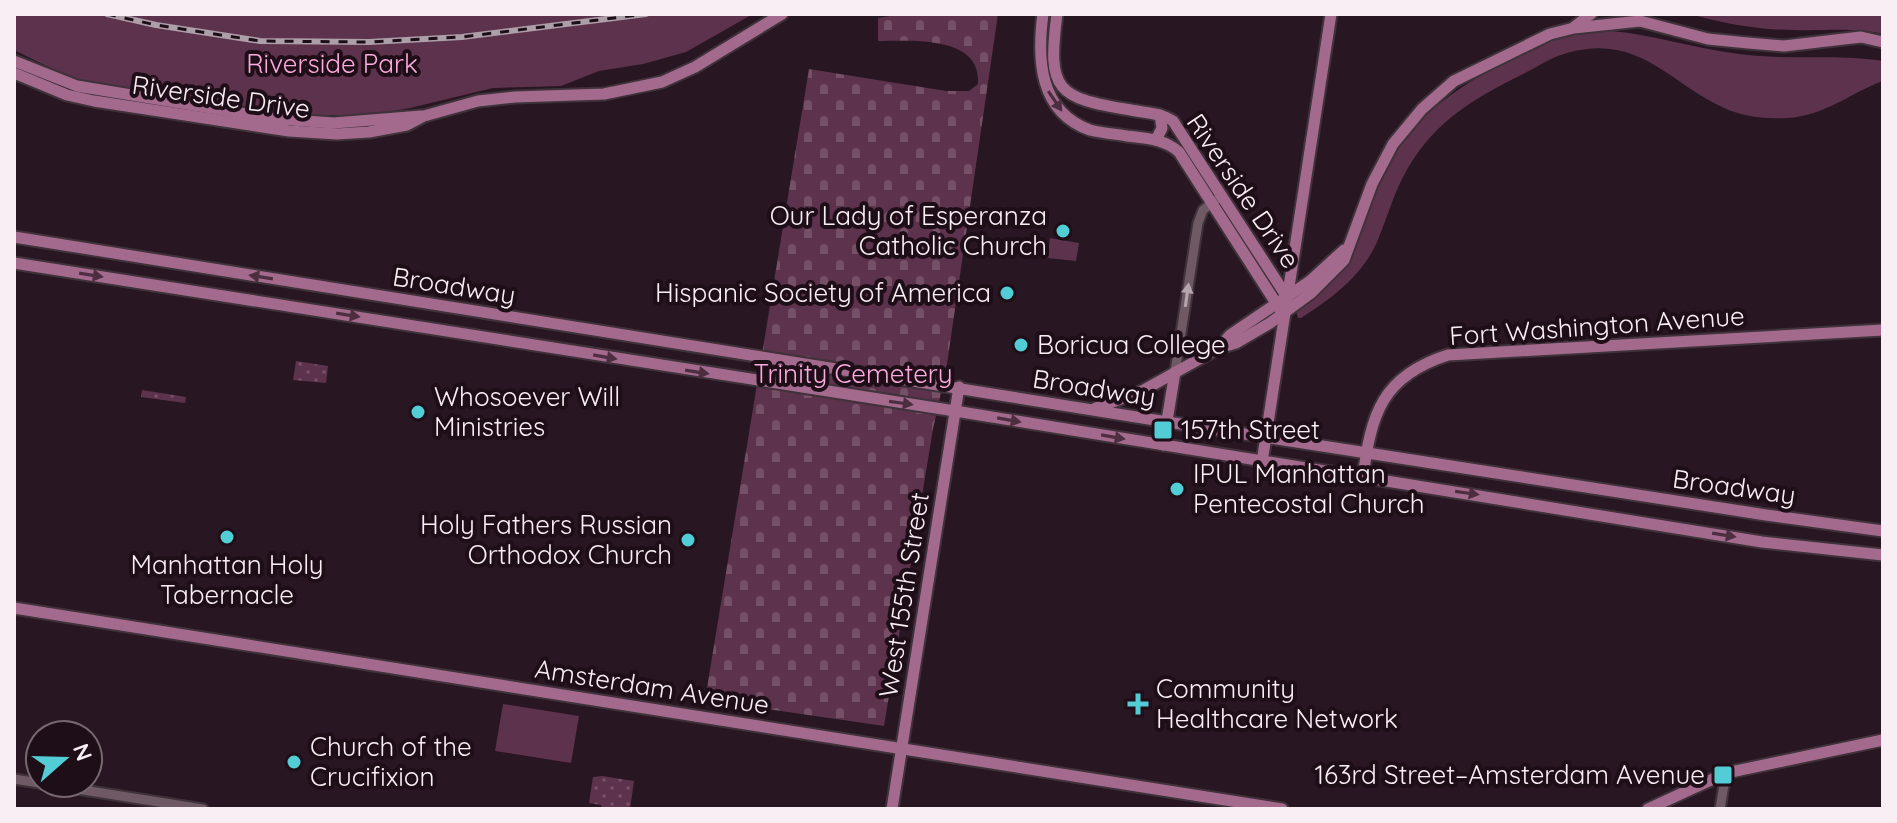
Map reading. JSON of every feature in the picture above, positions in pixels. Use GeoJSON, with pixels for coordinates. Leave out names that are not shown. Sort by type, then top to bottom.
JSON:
{"type":"FeatureCollection","features":[{"type":"Feature","properties":{"kind":"main road","name":"Riverside Drive"},"geometry":{"type":"LineString","coordinates":[[14,61],[77,86],[277,119],[334,123],[424,116],[496,98],[583,96],[662,82],[695,67],[782,14]]}},
{"type":"Feature","properties":{"kind":"main road","name":"Riverside Drive"},"geometry":{"type":"LineString","coordinates":[[1043,14],[1041,69],[1050,97],[1066,116],[1093,131],[1156,140],[1179,152],[1218,198],[1287,297],[1310,281],[1350,244]]}},
{"type":"Feature","properties":{"kind":"main road","name":"Riverside Drive"},"geometry":{"type":"LineString","coordinates":[[1057,14],[1052,56],[1056,77],[1069,93],[1097,105],[1160,115],[1173,121],[1280,309],[1334,273],[1344,260],[1372,184],[1393,144],[1422,109],[1454,81],[1550,34],[1574,28],[1640,21],[1708,39],[1737,42],[1784,46],[1861,37],[1883,42]]}},
{"type":"Feature","properties":{"kind":"main road"},"geometry":{"type":"LineString","coordinates":[[1092,409],[1142,391],[1219,348],[1236,343],[1280,309],[1287,297],[1331,14]]}},
{"type":"Feature","properties":{"kind":"main road","name":"Riverside Drive"},"geometry":{"type":"LineString","coordinates":[[1574,28],[1591,14]]}},
{"type":"Feature","properties":{"kind":"main road"},"geometry":{"type":"LineString","coordinates":[[1625,14],[1640,21]]}},
{"type":"Feature","properties":{"kind":"main road","name":"Riverside Drive"},"geometry":{"type":"LineString","coordinates":[[14,73],[75,97],[304,133],[377,131],[407,125],[424,116]]}},
{"type":"Feature","properties":{"kind":"main road"},"geometry":{"type":"LineString","coordinates":[[1093,131],[1090,116],[1097,105]]}},
{"type":"Feature","properties":{"kind":"main road"},"geometry":{"type":"LineString","coordinates":[[1156,140],[1162,128],[1160,115]]}},
{"type":"Feature","properties":{"kind":"main road","name":"Broadway"},"geometry":{"type":"LineString","coordinates":[[14,237],[1266,437],[1883,531]]}},
{"type":"Feature","properties":{"kind":"main road","name":"Broadway"},"geometry":{"type":"LineString","coordinates":[[14,263],[1762,542],[1883,555]]}},
{"type":"Feature","properties":{"kind":"main road"},"geometry":{"type":"LineString","coordinates":[[1262,462],[1280,309]]}},
{"type":"Feature","properties":{"kind":"main road","name":"Fort Washington Avenue"},"geometry":{"type":"LineString","coordinates":[[1363,477],[1372,420],[1387,396],[1420,367],[1448,355],[1883,330]]}},
{"type":"Feature","properties":{"kind":"main road"},"geometry":{"type":"LineString","coordinates":[[1163,445],[1175,372]]}},
{"type":"Feature","properties":{"kind":"main road","name":"West 155th Street"},"geometry":{"type":"LineString","coordinates":[[892,809],[959,387]]}},
{"type":"Feature","properties":{"kind":"main road","name":"Amsterdam Avenue"},"geometry":{"type":"LineString","coordinates":[[14,608],[1282,809]]}},
{"type":"Feature","properties":{"kind":"main road"},"geometry":{"type":"LineString","coordinates":[[1648,809],[1726,773],[1883,740]]}},
{"type":"Feature","properties":{"kind":"street"},"geometry":{"type":"LineString","coordinates":[[1175,372],[1198,223],[1203,210],[1218,198]]}},
{"type":"Feature","properties":{"kind":"street"},"geometry":{"type":"LineString","coordinates":[[1720,809],[1726,773]]}},
{"type":"Feature","properties":{"kind":"street"},"geometry":{"type":"LineString","coordinates":[[14,779],[203,809]]}},
{"type":"Feature","properties":{"kind":"green space","name":"Riverside Park"},"geometry":{"type":"Polygon","coordinates":[[[14,14],[753,14],[686,52],[643,64],[599,71],[561,86],[493,88],[370,115],[305,115],[79,82],[14,50],[14,14]]]}},
{"type":"Feature","properties":{"kind":"green space","name":"Trinity Cemetery"},"geometry":{"type":"Polygon","coordinates":[[[902,14],[998,14],[946,371],[933,429],[884,726],[705,700],[809,69],[946,91],[969,91],[978,84],[976,68],[969,57],[957,49],[925,42],[878,41],[878,18],[902,14]]]}},
{"type":"Feature","properties":{"kind":"green space"},"geometry":{"type":"Polygon","coordinates":[[[1690,14],[1883,14],[1883,34],[1850,30],[1755,28],[1690,14]]]}},
{"type":"Feature","properties":{"kind":"green space"},"geometry":{"type":"Polygon","coordinates":[[[1597,30],[1748,55],[1883,61],[1883,81],[1813,113],[1787,118],[1762,118],[1722,107],[1633,54],[1613,49],[1592,49],[1556,57],[1485,94],[1438,129],[1402,179],[1377,242],[1363,266],[1334,295],[1298,318],[1296,311],[1329,280],[1350,254],[1388,164],[1400,145],[1428,114],[1478,77],[1538,45],[1560,36],[1597,30]]]}},
{"type":"Feature","properties":{"kind":"green space"},"geometry":{"type":"Polygon","coordinates":[[[1050,238],[1079,243],[1076,261],[1047,258],[1050,238]]]}},
{"type":"Feature","properties":{"kind":"green space"},"geometry":{"type":"Polygon","coordinates":[[[296,361],[328,366],[326,383],[293,380],[296,361]]]}},
{"type":"Feature","properties":{"kind":"green space"},"geometry":{"type":"Polygon","coordinates":[[[142,390],[186,397],[185,403],[141,397],[142,390]]]}},
{"type":"Feature","properties":{"kind":"green space"},"geometry":{"type":"Polygon","coordinates":[[[503,704],[579,716],[571,763],[495,751],[503,704]]]}},
{"type":"Feature","properties":{"kind":"green space"},"geometry":{"type":"Polygon","coordinates":[[[593,777],[634,781],[630,809],[602,809],[601,805],[589,803],[593,777]]]}},
{"type":"Feature","properties":{"kind":"railway"},"geometry":{"type":"LineString","coordinates":[[107,14],[260,41],[369,42],[462,37],[646,14]]}},
{"type":"Feature","properties":{"kind":"place","name":"Our Lady of Esperanza Catholic Church"},"geometry":{"type":"Point","coordinates":[1063,231]}},
{"type":"Feature","properties":{"kind":"place","name":"Hispanic Society of America"},"geometry":{"type":"Point","coordinates":[1007,293]}},
{"type":"Feature","properties":{"kind":"place","name":"Boricua College"},"geometry":{"type":"Point","coordinates":[1021,345]}},
{"type":"Feature","properties":{"kind":"place","name":"Whosoever Will Ministries"},"geometry":{"type":"Point","coordinates":[418,412]}},
{"type":"Feature","properties":{"kind":"place","name":"157th Street"},"geometry":{"type":"Point","coordinates":[1163,430]}},
{"type":"Feature","properties":{"kind":"place","name":"IPUL Manhattan Pentecostal Church"},"geometry":{"type":"Point","coordinates":[1177,489]}},
{"type":"Feature","properties":{"kind":"place","name":"Manhattan Holy Tabernacle"},"geometry":{"type":"Point","coordinates":[227,537]}},
{"type":"Feature","properties":{"kind":"place","name":"Holy Fathers Russian Orthodox Church"},"geometry":{"type":"Point","coordinates":[688,540]}},
{"type":"Feature","properties":{"kind":"place","name":"Community Healthcare Network"},"geometry":{"type":"Point","coordinates":[1138,704]}},
{"type":"Feature","properties":{"kind":"place","name":"Church of the Crucifixion"},"geometry":{"type":"Point","coordinates":[294,762]}},
{"type":"Feature","properties":{"kind":"place","name":"163rd Street–Amsterdam Avenue"},"geometry":{"type":"Point","coordinates":[1723,775]}}]}
